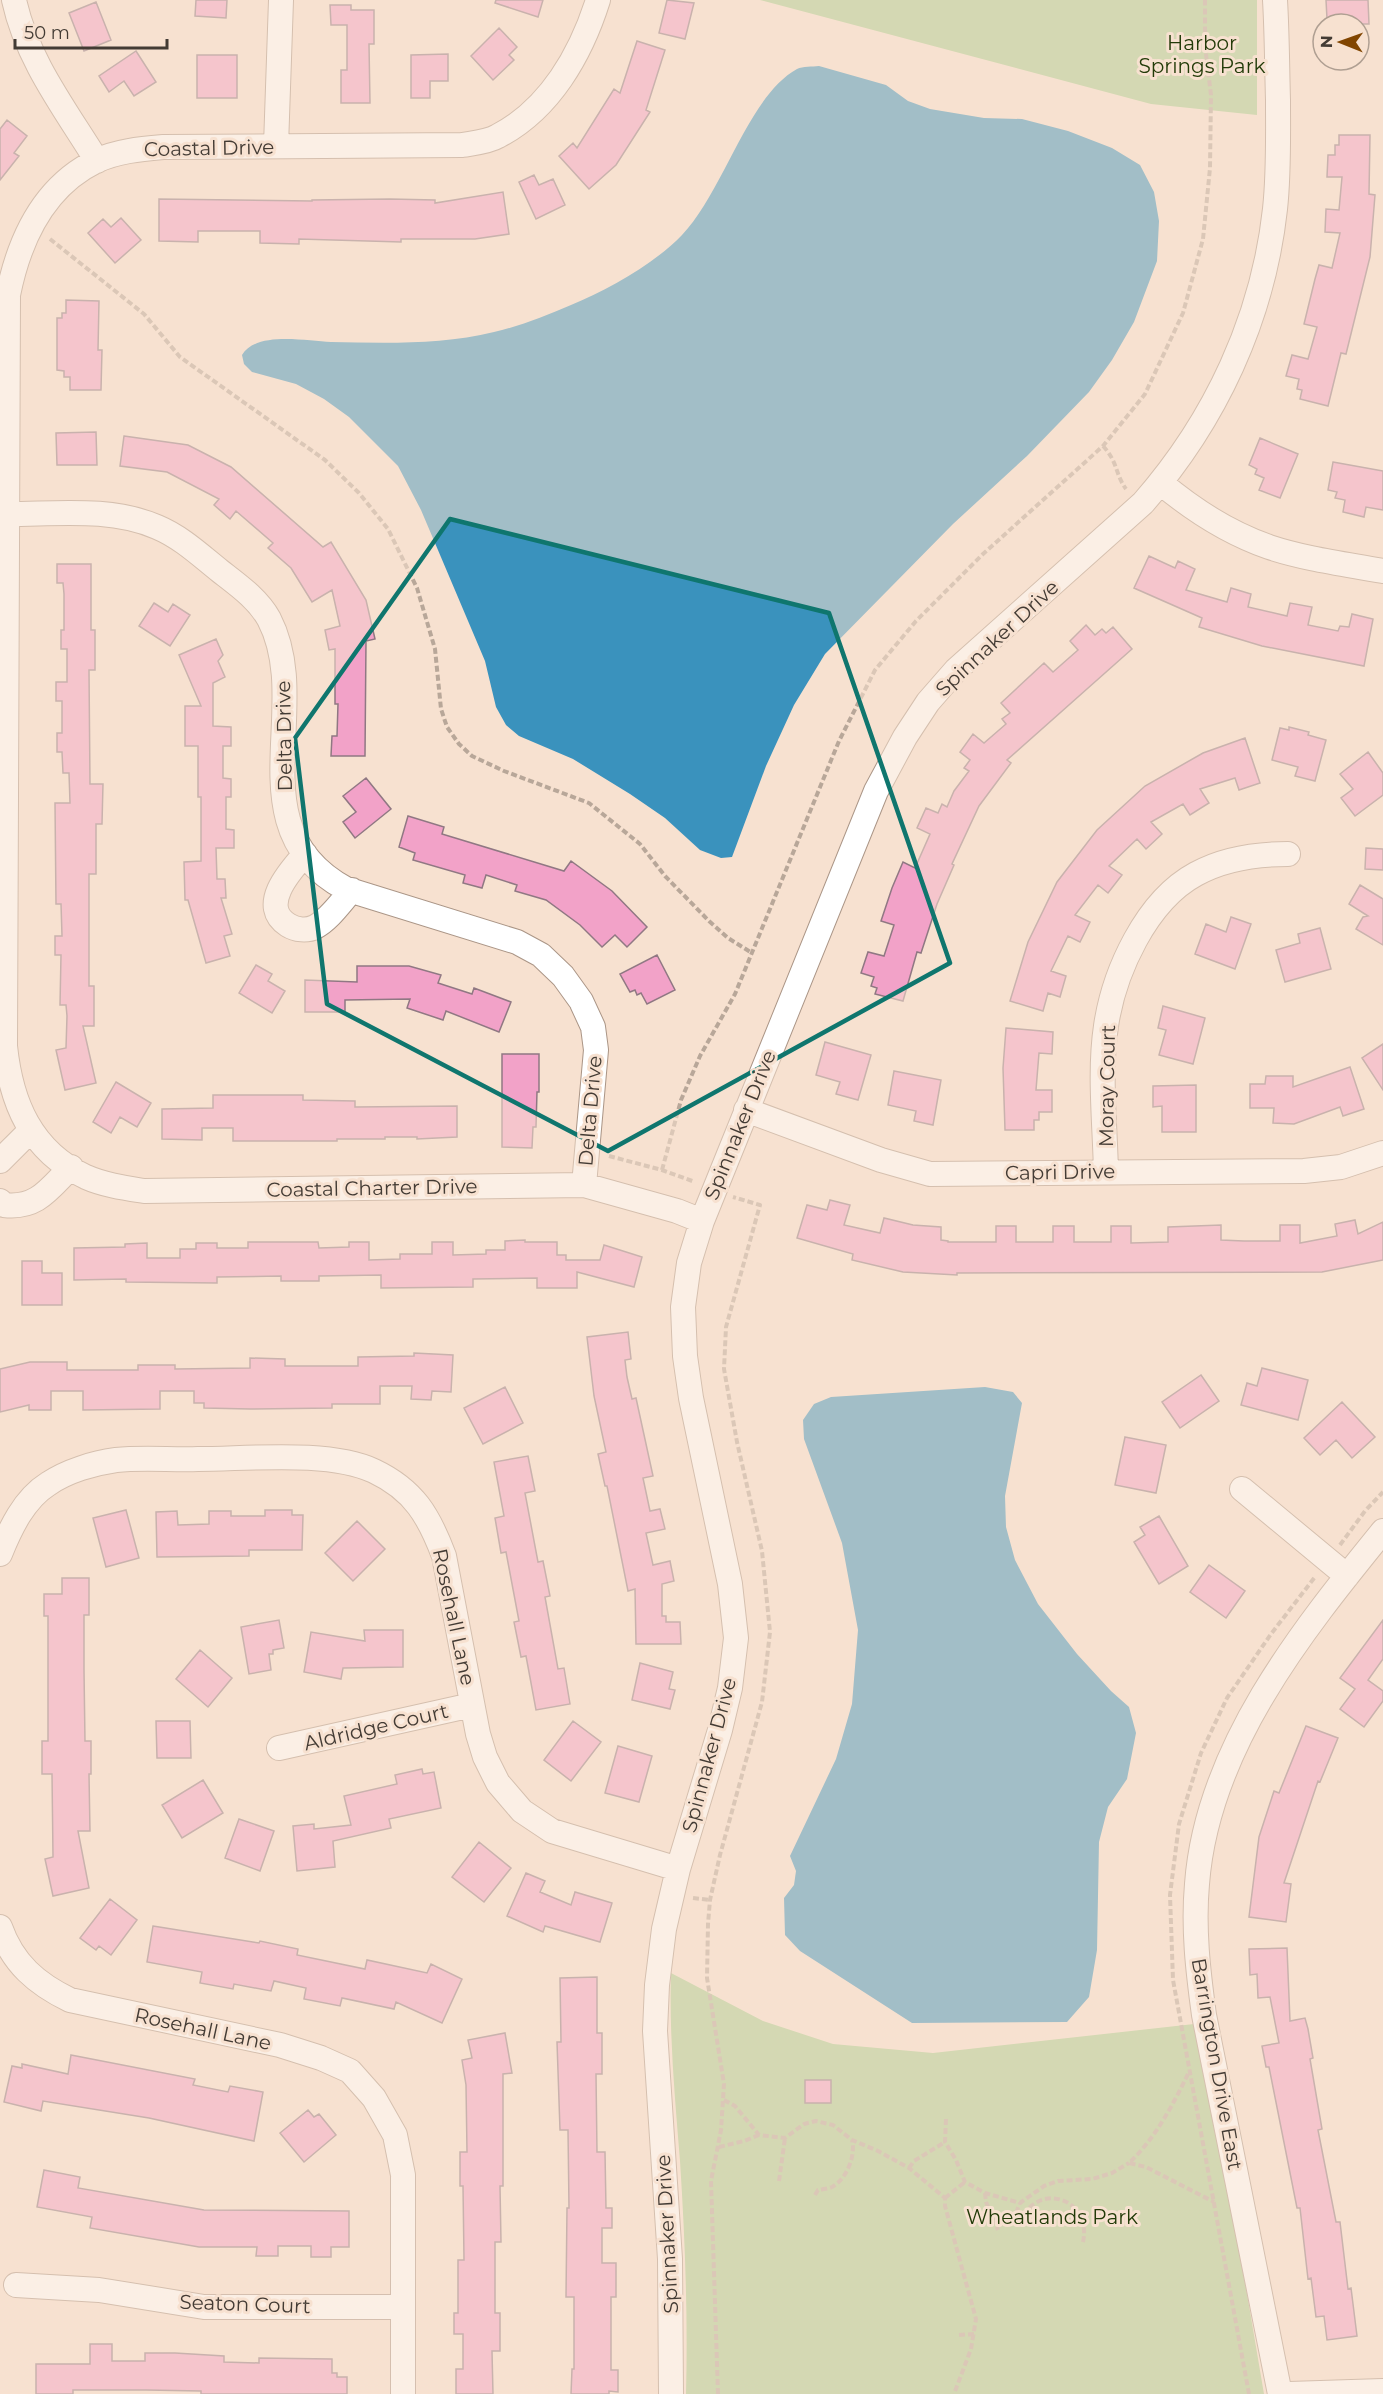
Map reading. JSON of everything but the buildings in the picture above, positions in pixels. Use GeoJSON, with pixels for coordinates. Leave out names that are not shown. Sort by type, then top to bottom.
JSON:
{"type":"FeatureCollection","features":[{"type":"Feature","properties":{"kind":"street"},"geometry":{"type":"LineString","coordinates":[[14,0],[26,42],[39,68],[97,160]]}},
{"type":"Feature","properties":{"kind":"street"},"geometry":{"type":"LineString","coordinates":[[276,146],[281,0]]}},
{"type":"Feature","properties":{"kind":"street","name":"Coastal Drive"},"geometry":{"type":"LineString","coordinates":[[48,1150],[31,1130],[17,1107],[8,1076],[5,1046],[8,295],[15,261],[32,221],[51,195],[75,175],[97,160],[132,150],[164,147],[462,146],[496,138],[522,121],[545,99],[572,63],[598,0]]}},
{"type":"Feature","properties":{"kind":"street","name":"Spinnaker Drive"},"geometry":{"type":"LineString","coordinates":[[671,2394],[670,2259],[655,2031],[657,1985],[664,1929],[678,1869],[720,1730],[730,1688],[736,1638],[730,1584],[691,1398],[685,1356],[683,1307],[689,1263],[702,1221],[876,791],[905,737],[928,702],[956,670],[1143,503],[1161,483],[1202,424],[1229,373],[1247,330],[1264,273],[1275,210],[1278,151],[1275,0]]}},
{"type":"Feature","properties":{"kind":"street"},"geometry":{"type":"LineString","coordinates":[[1161,483],[1195,510],[1228,529],[1268,547],[1383,571]]}},
{"type":"Feature","properties":{"kind":"street","name":"Delta Drive"},"geometry":{"type":"LineString","coordinates":[[8,514],[106,514],[142,521],[183,541],[255,599],[269,618],[280,645],[283,675],[282,788],[286,814],[305,854],[326,877],[351,890],[517,942],[542,955],[563,976],[581,1001],[593,1027],[596,1050],[584,1185]]}},
{"type":"Feature","properties":{"kind":"street"},"geometry":{"type":"LineString","coordinates":[[305,854],[285,879],[276,901],[279,917],[286,924],[295,929],[306,930],[316,927],[351,890]]}},
{"type":"Feature","properties":{"kind":"street","name":"Moray Court"},"geometry":{"type":"LineString","coordinates":[[1106,1172],[1104,1060],[1106,1027],[1113,994],[1133,944],[1148,919],[1170,894],[1194,874],[1222,862],[1260,854],[1288,854]]}},
{"type":"Feature","properties":{"kind":"street","name":"Capri Drive"},"geometry":{"type":"LineString","coordinates":[[746,1110],[880,1160],[930,1174],[1304,1171],[1341,1167],[1383,1153]]}},
{"type":"Feature","properties":{"kind":"street"},"geometry":{"type":"LineString","coordinates":[[0,1161],[31,1130]]}},
{"type":"Feature","properties":{"kind":"street","name":"Coastal Charter Drive"},"geometry":{"type":"LineString","coordinates":[[48,1150],[87,1177],[144,1191],[584,1185],[677,1211],[702,1221]]}},
{"type":"Feature","properties":{"kind":"street"},"geometry":{"type":"LineString","coordinates":[[0,1201],[4,1205],[20,1207],[40,1198],[70,1167]]}},
{"type":"Feature","properties":{"kind":"street","name":"Rosehall Lane"},"geometry":{"type":"LineString","coordinates":[[0,1554],[12,1526],[29,1503],[47,1484],[80,1468],[116,1460],[306,1458],[343,1461],[373,1470],[400,1487],[421,1506],[434,1529],[444,1556],[472,1705],[485,1757],[498,1783],[522,1811],[552,1831],[678,1869]]}},
{"type":"Feature","properties":{"kind":"street"},"geometry":{"type":"LineString","coordinates":[[1242,1489],[1347,1576]]}},
{"type":"Feature","properties":{"kind":"street","name":"Barrington Drive East"},"geometry":{"type":"LineString","coordinates":[[1280,2394],[1204,2015],[1197,1965],[1195,1921],[1197,1881],[1204,1839],[1216,1795],[1250,1714],[1347,1576],[1383,1531]]}},
{"type":"Feature","properties":{"kind":"street","name":"Aldridge Court"},"geometry":{"type":"LineString","coordinates":[[279,1748],[472,1705]]}},
{"type":"Feature","properties":{"kind":"street","name":"Rosehall Lane"},"geometry":{"type":"LineString","coordinates":[[0,1928],[24,1969],[45,1988],[70,2000],[280,2045],[321,2058],[350,2071],[374,2098],[395,2135],[403,2175],[403,2394]]}},
{"type":"Feature","properties":{"kind":"street","name":"Seaton Court"},"geometry":{"type":"LineString","coordinates":[[16,2285],[99,2290],[204,2307],[402,2307]]}},
{"type":"Feature","properties":{"kind":"street"},"geometry":{"type":"LineString","coordinates":[[1289,2394],[1383,2391]]}},
{"type":"Feature","properties":{"kind":"path"},"geometry":{"type":"LineString","coordinates":[[662,1170],[681,1100],[700,1056],[735,994],[839,741],[875,670],[916,621],[983,554],[1103,446],[1145,394],[1183,313],[1203,239],[1210,168],[1211,95],[1205,46],[1205,0]]}},
{"type":"Feature","properties":{"kind":"path"},"geometry":{"type":"LineString","coordinates":[[50,240],[144,314],[180,357],[325,460],[374,511],[388,529],[417,588],[435,649],[441,709],[447,727],[459,744],[472,756],[504,771],[589,803],[640,844],[665,876],[709,921],[728,938],[752,953]]}},
{"type":"Feature","properties":{"kind":"path"},"geometry":{"type":"LineString","coordinates":[[1103,446],[1112,455],[1118,467],[1121,482],[1129,493]]}},
{"type":"Feature","properties":{"kind":"path"},"geometry":{"type":"LineString","coordinates":[[609,1156],[662,1170],[701,1184]]}},
{"type":"Feature","properties":{"kind":"path"},"geometry":{"type":"LineString","coordinates":[[718,2394],[711,2181],[719,2147],[724,2084],[707,1978],[710,1900],[762,1702],[770,1632],[762,1551],[736,1442],[724,1369],[726,1327],[760,1205],[728,1195]]}},
{"type":"Feature","properties":{"kind":"path"},"geometry":{"type":"LineString","coordinates":[[1345,1537],[1383,1492]]}},
{"type":"Feature","properties":{"kind":"path"},"geometry":{"type":"LineString","coordinates":[[685,1896],[710,1900]]}},
{"type":"Feature","properties":{"kind":"path"},"geometry":{"type":"LineString","coordinates":[[1012,2223],[1020,2203],[1044,2186],[1058,2181],[1092,2179],[1112,2173],[1129,2163],[1140,2153],[1159,2126],[1188,2074]]}},
{"type":"Feature","properties":{"kind":"path"},"geometry":{"type":"LineString","coordinates":[[724,2100],[735,2106],[759,2135]]}},
{"type":"Feature","properties":{"kind":"path"},"geometry":{"type":"LineString","coordinates":[[946,2119],[945,2142],[965,2182],[985,2193],[1020,2203]]}},
{"type":"Feature","properties":{"kind":"path"},"geometry":{"type":"LineString","coordinates":[[719,2147],[759,2135],[785,2138],[804,2124],[816,2121],[833,2125],[852,2139],[909,2168],[945,2198]]}},
{"type":"Feature","properties":{"kind":"path"},"geometry":{"type":"LineString","coordinates":[[779,2181],[785,2138]]}},
{"type":"Feature","properties":{"kind":"path"},"geometry":{"type":"LineString","coordinates":[[815,2195],[818,2190],[832,2187],[844,2174],[852,2158],[852,2139]]}},
{"type":"Feature","properties":{"kind":"path"},"geometry":{"type":"LineString","coordinates":[[909,2168],[914,2161],[945,2142]]}},
{"type":"Feature","properties":{"kind":"path"},"geometry":{"type":"LineString","coordinates":[[1129,2163],[1146,2167],[1214,2202]]}},
{"type":"Feature","properties":{"kind":"path"},"geometry":{"type":"LineString","coordinates":[[945,2198],[965,2182]]}},
{"type":"Feature","properties":{"kind":"path"},"geometry":{"type":"LineString","coordinates":[[985,2193],[986,2202],[997,2228],[1012,2223],[1020,2224],[1023,2215],[1030,2207],[1048,2198],[1069,2202],[1077,2208],[1085,2227],[1083,2242]]}},
{"type":"Feature","properties":{"kind":"path"},"geometry":{"type":"LineString","coordinates":[[945,2198],[945,2206],[972,2299],[975,2319],[971,2349],[954,2394]]}},
{"type":"Feature","properties":{"kind":"path"},"geometry":{"type":"LineString","coordinates":[[1025,2200],[1030,2207]]}},
{"type":"Feature","properties":{"kind":"path"},"geometry":{"type":"LineString","coordinates":[[959,2335],[974,2334]]}},
{"type":"Feature","properties":{"kind":"highlighted area"},"geometry":{"type":"Polygon","coordinates":[[[450,519],[829,613],[950,963],[608,1151],[327,1004],[295,738],[450,519]]]}},
{"type":"Feature","properties":{"kind":"green space","name":"Harbor Springs Park"},"geometry":{"type":"Polygon","coordinates":[[[760,0],[1257,0],[1257,115],[1151,104],[760,0]]]}},
{"type":"Feature","properties":{"kind":"green space","name":"Wheatlands Park"},"geometry":{"type":"Polygon","coordinates":[[[671,1973],[763,2021],[833,2044],[933,2053],[1194,2024],[1243,2270],[1264,2394],[686,2394],[685,2248],[674,2090],[671,1973]]]}},
{"type":"Feature","properties":{"kind":"water"},"geometry":{"type":"Polygon","coordinates":[[[819,66],[886,85],[908,101],[930,109],[984,118],[1022,119],[1068,131],[1112,148],[1140,165],[1154,192],[1159,221],[1157,261],[1134,322],[1112,360],[1089,392],[1027,456],[953,524],[825,654],[794,705],[766,766],[732,857],[721,858],[700,850],[665,818],[630,794],[573,759],[519,736],[506,725],[496,707],[485,661],[421,510],[398,466],[349,417],[324,399],[296,384],[252,372],[244,364],[242,355],[258,343],[282,339],[392,343],[474,336],[504,330],[533,320],[600,292],[644,266],[682,235],[711,194],[764,100],[780,82],[797,69],[819,66]]]}},
{"type":"Feature","properties":{"kind":"water"},"geometry":{"type":"Polygon","coordinates":[[[985,1387],[1013,1392],[1022,1403],[1005,1496],[1006,1527],[1015,1560],[1038,1604],[1077,1654],[1129,1707],[1136,1733],[1127,1779],[1108,1807],[1099,1842],[1097,1950],[1089,1997],[1067,2022],[912,2023],[800,1951],[785,1935],[784,1898],[794,1885],[796,1871],[790,1856],[836,1759],[852,1704],[858,1630],[842,1543],[804,1439],[803,1420],[814,1404],[831,1397],[985,1387]]]}}]}
